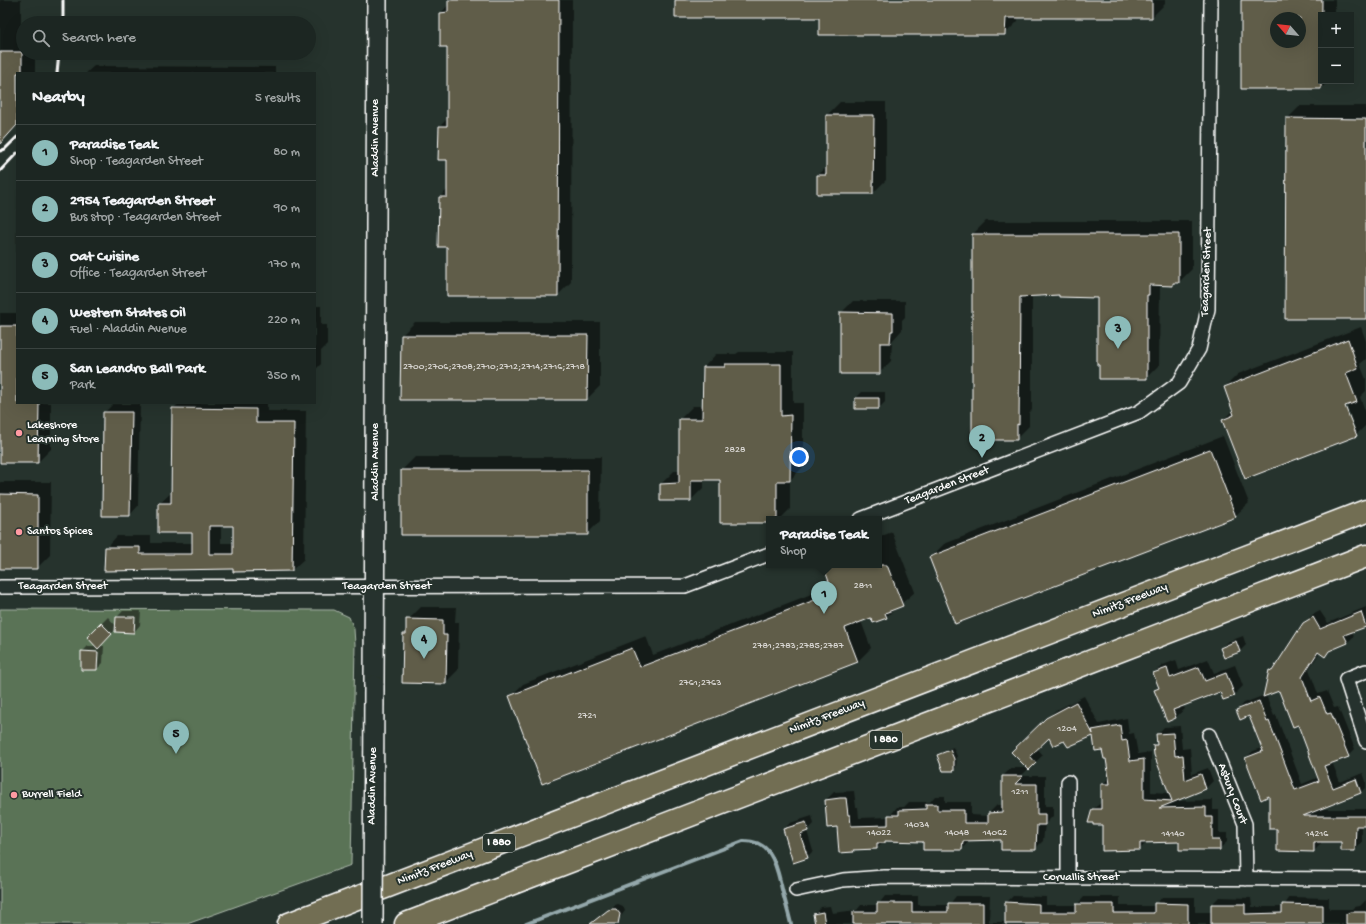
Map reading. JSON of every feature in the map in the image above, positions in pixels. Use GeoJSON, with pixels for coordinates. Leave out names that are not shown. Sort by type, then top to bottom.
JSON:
{"type":"FeatureCollection","features":[{"type":"Feature","properties":{"kind":"highway","name":"Nimitz Freeway"},"geometry":{"type":"LineString","coordinates":[[289,924],[1366,511]]}},
{"type":"Feature","properties":{"kind":"highway","name":"I 880"},"geometry":{"type":"LineString","coordinates":[[406,924],[1366,556]]}},
{"type":"Feature","properties":{"kind":"street","name":"Aladdin Avenue"},"geometry":{"type":"LineString","coordinates":[[373,924],[377,0]]}},
{"type":"Feature","properties":{"kind":"street","name":"Teagarden Street"},"geometry":{"type":"LineString","coordinates":[[869,516],[1139,412],[1179,383],[1200,349],[1208,309],[1211,0]]}},
{"type":"Feature","properties":{"kind":"street","name":"Teagarden Street"},"geometry":{"type":"LineString","coordinates":[[0,587],[685,586],[766,555]]}},
{"type":"Feature","properties":{"kind":"street"},"geometry":{"type":"LineString","coordinates":[[1366,671],[1346,679],[1366,741]]}},
{"type":"Feature","properties":{"kind":"street","name":"Asbury Court"},"geometry":{"type":"LineString","coordinates":[[1209,735],[1245,824],[1246,878]]}},
{"type":"Feature","properties":{"kind":"street"},"geometry":{"type":"LineString","coordinates":[[1068,782],[1068,878]]}},
{"type":"Feature","properties":{"kind":"street","name":"Corvallis Street"},"geometry":{"type":"LineString","coordinates":[[796,890],[826,883],[862,878],[1366,879]]}},
{"type":"Feature","properties":{"kind":"green space"},"geometry":{"type":"Polygon","coordinates":[[[0,609],[334,610],[349,617],[354,629],[355,644],[351,865],[187,924],[0,924],[0,609]]]}},
{"type":"Feature","properties":{"kind":"building"},"geometry":{"type":"Polygon","coordinates":[[[448,0],[559,0],[558,296],[447,296],[447,247],[438,247],[439,197],[447,197],[447,160],[438,160],[439,126],[447,126],[447,47],[440,47],[440,13],[448,12],[448,0]]]}},
{"type":"Feature","properties":{"kind":"building"},"geometry":{"type":"Polygon","coordinates":[[[675,0],[1152,0],[1152,18],[1006,18],[1005,35],[819,35],[819,18],[675,18],[675,0]]]}},
{"type":"Feature","properties":{"kind":"building"},"geometry":{"type":"Polygon","coordinates":[[[1241,0],[1322,0],[1322,12],[1318,12],[1318,84],[1321,84],[1321,89],[1241,89],[1241,0]]]}},
{"type":"Feature","properties":{"kind":"building"},"geometry":{"type":"Polygon","coordinates":[[[0,52],[16,52],[16,60],[22,60],[22,72],[16,72],[16,126],[0,144],[0,52]]]}},
{"type":"Feature","properties":{"kind":"building"},"geometry":{"type":"Polygon","coordinates":[[[826,115],[874,115],[873,194],[817,194],[817,175],[826,175],[826,115]]]}},
{"type":"Feature","properties":{"kind":"building"},"geometry":{"type":"Polygon","coordinates":[[[1286,118],[1366,119],[1366,319],[1285,319],[1286,118]]]}},
{"type":"Feature","properties":{"kind":"building"},"geometry":{"type":"Polygon","coordinates":[[[972,234],[1179,234],[1179,283],[1173,283],[1173,286],[1149,285],[1149,295],[1147,295],[1147,379],[1099,379],[1099,365],[1097,365],[1097,298],[1059,297],[1059,295],[1020,297],[1019,425],[1017,424],[1017,440],[972,440],[972,234]]]}},
{"type":"Feature","properties":{"kind":"building"},"geometry":{"type":"Polygon","coordinates":[[[840,312],[893,313],[893,331],[891,331],[890,343],[880,343],[880,374],[840,374],[840,312]]]}},
{"type":"Feature","properties":{"kind":"building","name":"Lakeshore Learning Store"},"geometry":{"type":"Polygon","coordinates":[[[0,326],[16,326],[16,404],[39,404],[38,463],[0,463],[0,326]]]}},
{"type":"Feature","properties":{"kind":"building"},"geometry":{"type":"Polygon","coordinates":[[[401,335],[588,335],[587,400],[400,400],[401,335]]]}},
{"type":"Feature","properties":{"kind":"building"},"geometry":{"type":"Polygon","coordinates":[[[1348,339],[1358,368],[1346,373],[1357,402],[1345,406],[1357,436],[1245,479],[1222,420],[1234,415],[1224,387],[1348,339]]]}},
{"type":"Feature","properties":{"kind":"building"},"geometry":{"type":"Polygon","coordinates":[[[725,364],[781,364],[781,416],[791,415],[790,481],[777,481],[777,516],[766,516],[766,523],[720,523],[720,480],[691,480],[691,501],[660,501],[660,484],[679,483],[679,419],[702,419],[703,367],[725,367],[725,364]]]}},
{"type":"Feature","properties":{"kind":"building"},"geometry":{"type":"Polygon","coordinates":[[[855,398],[879,398],[879,409],[855,409],[855,398]]]}},
{"type":"Feature","properties":{"kind":"building"},"geometry":{"type":"Polygon","coordinates":[[[172,408],[256,409],[256,423],[294,423],[292,571],[233,572],[233,569],[104,571],[105,547],[140,547],[140,554],[192,554],[192,533],[158,533],[158,503],[171,503],[172,408]],[[209,526],[209,554],[233,554],[233,526],[209,526]]]}},
{"type":"Feature","properties":{"kind":"building"},"geometry":{"type":"Polygon","coordinates":[[[103,412],[132,412],[130,516],[102,516],[103,412]]]}},
{"type":"Feature","properties":{"kind":"building"},"geometry":{"type":"Polygon","coordinates":[[[1210,449],[1236,517],[955,624],[929,557],[1210,449]]]}},
{"type":"Feature","properties":{"kind":"building"},"geometry":{"type":"Polygon","coordinates":[[[401,470],[588,470],[588,535],[401,535],[401,470]]]}},
{"type":"Feature","properties":{"kind":"building","name":"Santos Spices"},"geometry":{"type":"Polygon","coordinates":[[[0,494],[38,495],[38,569],[0,569],[0,494]]]}},
{"type":"Feature","properties":{"kind":"building"},"geometry":{"type":"Polygon","coordinates":[[[882,565],[887,565],[903,606],[885,613],[887,618],[873,623],[871,618],[845,628],[858,662],[542,784],[509,696],[632,648],[640,667],[833,593],[824,568],[882,568],[882,565]]]}},
{"type":"Feature","properties":{"kind":"building"},"geometry":{"type":"Polygon","coordinates":[[[1361,612],[1366,627],[1344,635],[1348,643],[1329,651],[1325,657],[1318,652],[1302,677],[1311,701],[1320,697],[1327,714],[1331,713],[1349,757],[1324,766],[1333,788],[1356,779],[1361,793],[1303,816],[1365,816],[1365,826],[1356,826],[1355,851],[1341,851],[1341,842],[1314,842],[1314,852],[1277,851],[1277,829],[1269,829],[1269,796],[1261,800],[1245,758],[1263,751],[1249,716],[1240,720],[1236,710],[1259,701],[1267,722],[1269,721],[1295,790],[1319,781],[1298,725],[1293,727],[1279,691],[1263,697],[1269,670],[1272,671],[1303,623],[1313,617],[1320,629],[1361,612]]]}},
{"type":"Feature","properties":{"kind":"building"},"geometry":{"type":"Polygon","coordinates":[[[116,617],[135,617],[134,633],[115,632],[116,617]]]}},
{"type":"Feature","properties":{"kind":"building"},"geometry":{"type":"Polygon","coordinates":[[[406,619],[443,620],[443,635],[447,635],[446,684],[402,683],[403,634],[406,634],[406,619]]]}},
{"type":"Feature","properties":{"kind":"building"},"geometry":{"type":"Polygon","coordinates":[[[101,623],[112,634],[98,649],[87,637],[101,623]]]}},
{"type":"Feature","properties":{"kind":"building"},"geometry":{"type":"Polygon","coordinates":[[[1236,641],[1240,652],[1224,658],[1220,648],[1236,641]]]}},
{"type":"Feature","properties":{"kind":"building"},"geometry":{"type":"Polygon","coordinates":[[[81,651],[98,652],[97,670],[81,670],[81,651]]]}},
{"type":"Feature","properties":{"kind":"building"},"geometry":{"type":"Polygon","coordinates":[[[1199,667],[1205,681],[1226,673],[1235,696],[1223,700],[1220,692],[1199,700],[1173,710],[1176,718],[1167,722],[1154,690],[1159,688],[1153,673],[1167,668],[1170,678],[1199,667]]]}},
{"type":"Feature","properties":{"kind":"building"},"geometry":{"type":"Polygon","coordinates":[[[1076,702],[1093,734],[1092,730],[1120,725],[1122,741],[1127,740],[1130,761],[1144,759],[1144,799],[1172,801],[1154,755],[1153,745],[1157,745],[1156,734],[1173,733],[1175,756],[1183,755],[1185,780],[1201,774],[1206,789],[1159,808],[1206,807],[1206,817],[1212,817],[1212,840],[1220,840],[1220,850],[1179,850],[1179,842],[1140,843],[1140,850],[1102,851],[1102,825],[1093,825],[1093,823],[1088,823],[1092,809],[1101,809],[1101,784],[1110,784],[1106,759],[1104,759],[1102,750],[1095,751],[1093,736],[1068,747],[1064,741],[1053,746],[1049,738],[1030,756],[1036,763],[1029,770],[1011,752],[1046,718],[1076,702]]]}},
{"type":"Feature","properties":{"kind":"building"},"geometry":{"type":"Polygon","coordinates":[[[950,750],[954,759],[954,771],[943,771],[937,755],[950,750]]]}},
{"type":"Feature","properties":{"kind":"building"},"geometry":{"type":"Polygon","coordinates":[[[1002,776],[1023,776],[1015,784],[1037,784],[1037,814],[1045,814],[1045,825],[1037,825],[1036,850],[1001,850],[1001,840],[963,841],[962,850],[923,850],[923,842],[885,841],[885,843],[877,843],[877,849],[853,850],[854,852],[839,853],[837,827],[827,828],[825,800],[840,798],[846,798],[851,826],[888,825],[888,815],[899,815],[899,810],[926,809],[926,804],[937,804],[937,810],[964,810],[964,823],[988,823],[988,813],[1002,812],[1002,776]]]}},
{"type":"Feature","properties":{"kind":"building"},"geometry":{"type":"Polygon","coordinates":[[[806,822],[808,831],[800,834],[808,858],[793,863],[783,829],[806,822]]]}},
{"type":"Feature","properties":{"kind":"building"},"geometry":{"type":"Polygon","coordinates":[[[1005,902],[1039,904],[1039,912],[1076,912],[1076,904],[1114,904],[1114,913],[1154,913],[1154,903],[1188,904],[1188,924],[1005,924],[1005,902]]]}},
{"type":"Feature","properties":{"kind":"building"},"geometry":{"type":"Polygon","coordinates":[[[877,903],[912,903],[912,912],[948,912],[948,903],[983,903],[983,924],[853,924],[853,912],[877,912],[877,903]]]}},
{"type":"Feature","properties":{"kind":"building"},"geometry":{"type":"Polygon","coordinates":[[[1211,904],[1245,904],[1245,914],[1282,913],[1282,904],[1323,905],[1323,924],[1211,924],[1211,904]]]}},
{"type":"Feature","properties":{"kind":"building"},"geometry":{"type":"Polygon","coordinates":[[[616,909],[620,914],[618,924],[590,924],[608,910],[616,909]]]}},
{"type":"Feature","properties":{"kind":"building"},"geometry":{"type":"Polygon","coordinates":[[[823,912],[825,924],[815,924],[813,914],[823,912]]]}},
{"type":"Feature","properties":{"kind":"building"},"geometry":{"type":"Polygon","coordinates":[[[1350,912],[1366,912],[1366,924],[1346,924],[1346,914],[1350,912]]]}},
{"type":"Feature","properties":{"kind":"waterway"},"geometry":{"type":"LineString","coordinates":[[526,924],[743,841],[760,844],[771,855],[777,869],[791,924]]}},
{"type":"Feature","properties":{"kind":"railway"},"geometry":{"type":"LineString","coordinates":[[63,0],[63,16]]}},
{"type":"Feature","properties":{"kind":"railway"},"geometry":{"type":"LineString","coordinates":[[57,72],[58,60]]}},
{"type":"Feature","properties":{"kind":"railway"},"geometry":{"type":"LineString","coordinates":[[0,151],[5,149],[16,138]]}},
{"type":"Feature","properties":{"kind":"railway"},"geometry":{"type":"LineString","coordinates":[[0,171],[16,154]]}},
{"type":"Feature","properties":{"kind":"place","name":"Oat Cuisine"},"geometry":{"type":"Point","coordinates":[1118,349]}},
{"type":"Feature","properties":{"kind":"place","name":"Lakeshore Learning Store"},"geometry":{"type":"Point","coordinates":[19,433]}},
{"type":"Feature","properties":{"kind":"place","name":"2954 Teagarden Street"},"geometry":{"type":"Point","coordinates":[982,458]}},
{"type":"Feature","properties":{"kind":"place","name":"Santos Spices"},"geometry":{"type":"Point","coordinates":[19,532]}},
{"type":"Feature","properties":{"kind":"place","name":"Paradise Teak"},"geometry":{"type":"Point","coordinates":[824,614]}},
{"type":"Feature","properties":{"kind":"place","name":"Western States Oil"},"geometry":{"type":"Point","coordinates":[424,659]}},
{"type":"Feature","properties":{"kind":"place","name":"San Leandro Ball Park"},"geometry":{"type":"Point","coordinates":[176,754]}},
{"type":"Feature","properties":{"kind":"place","name":"Burrell Field"},"geometry":{"type":"Point","coordinates":[14,795]}}]}
